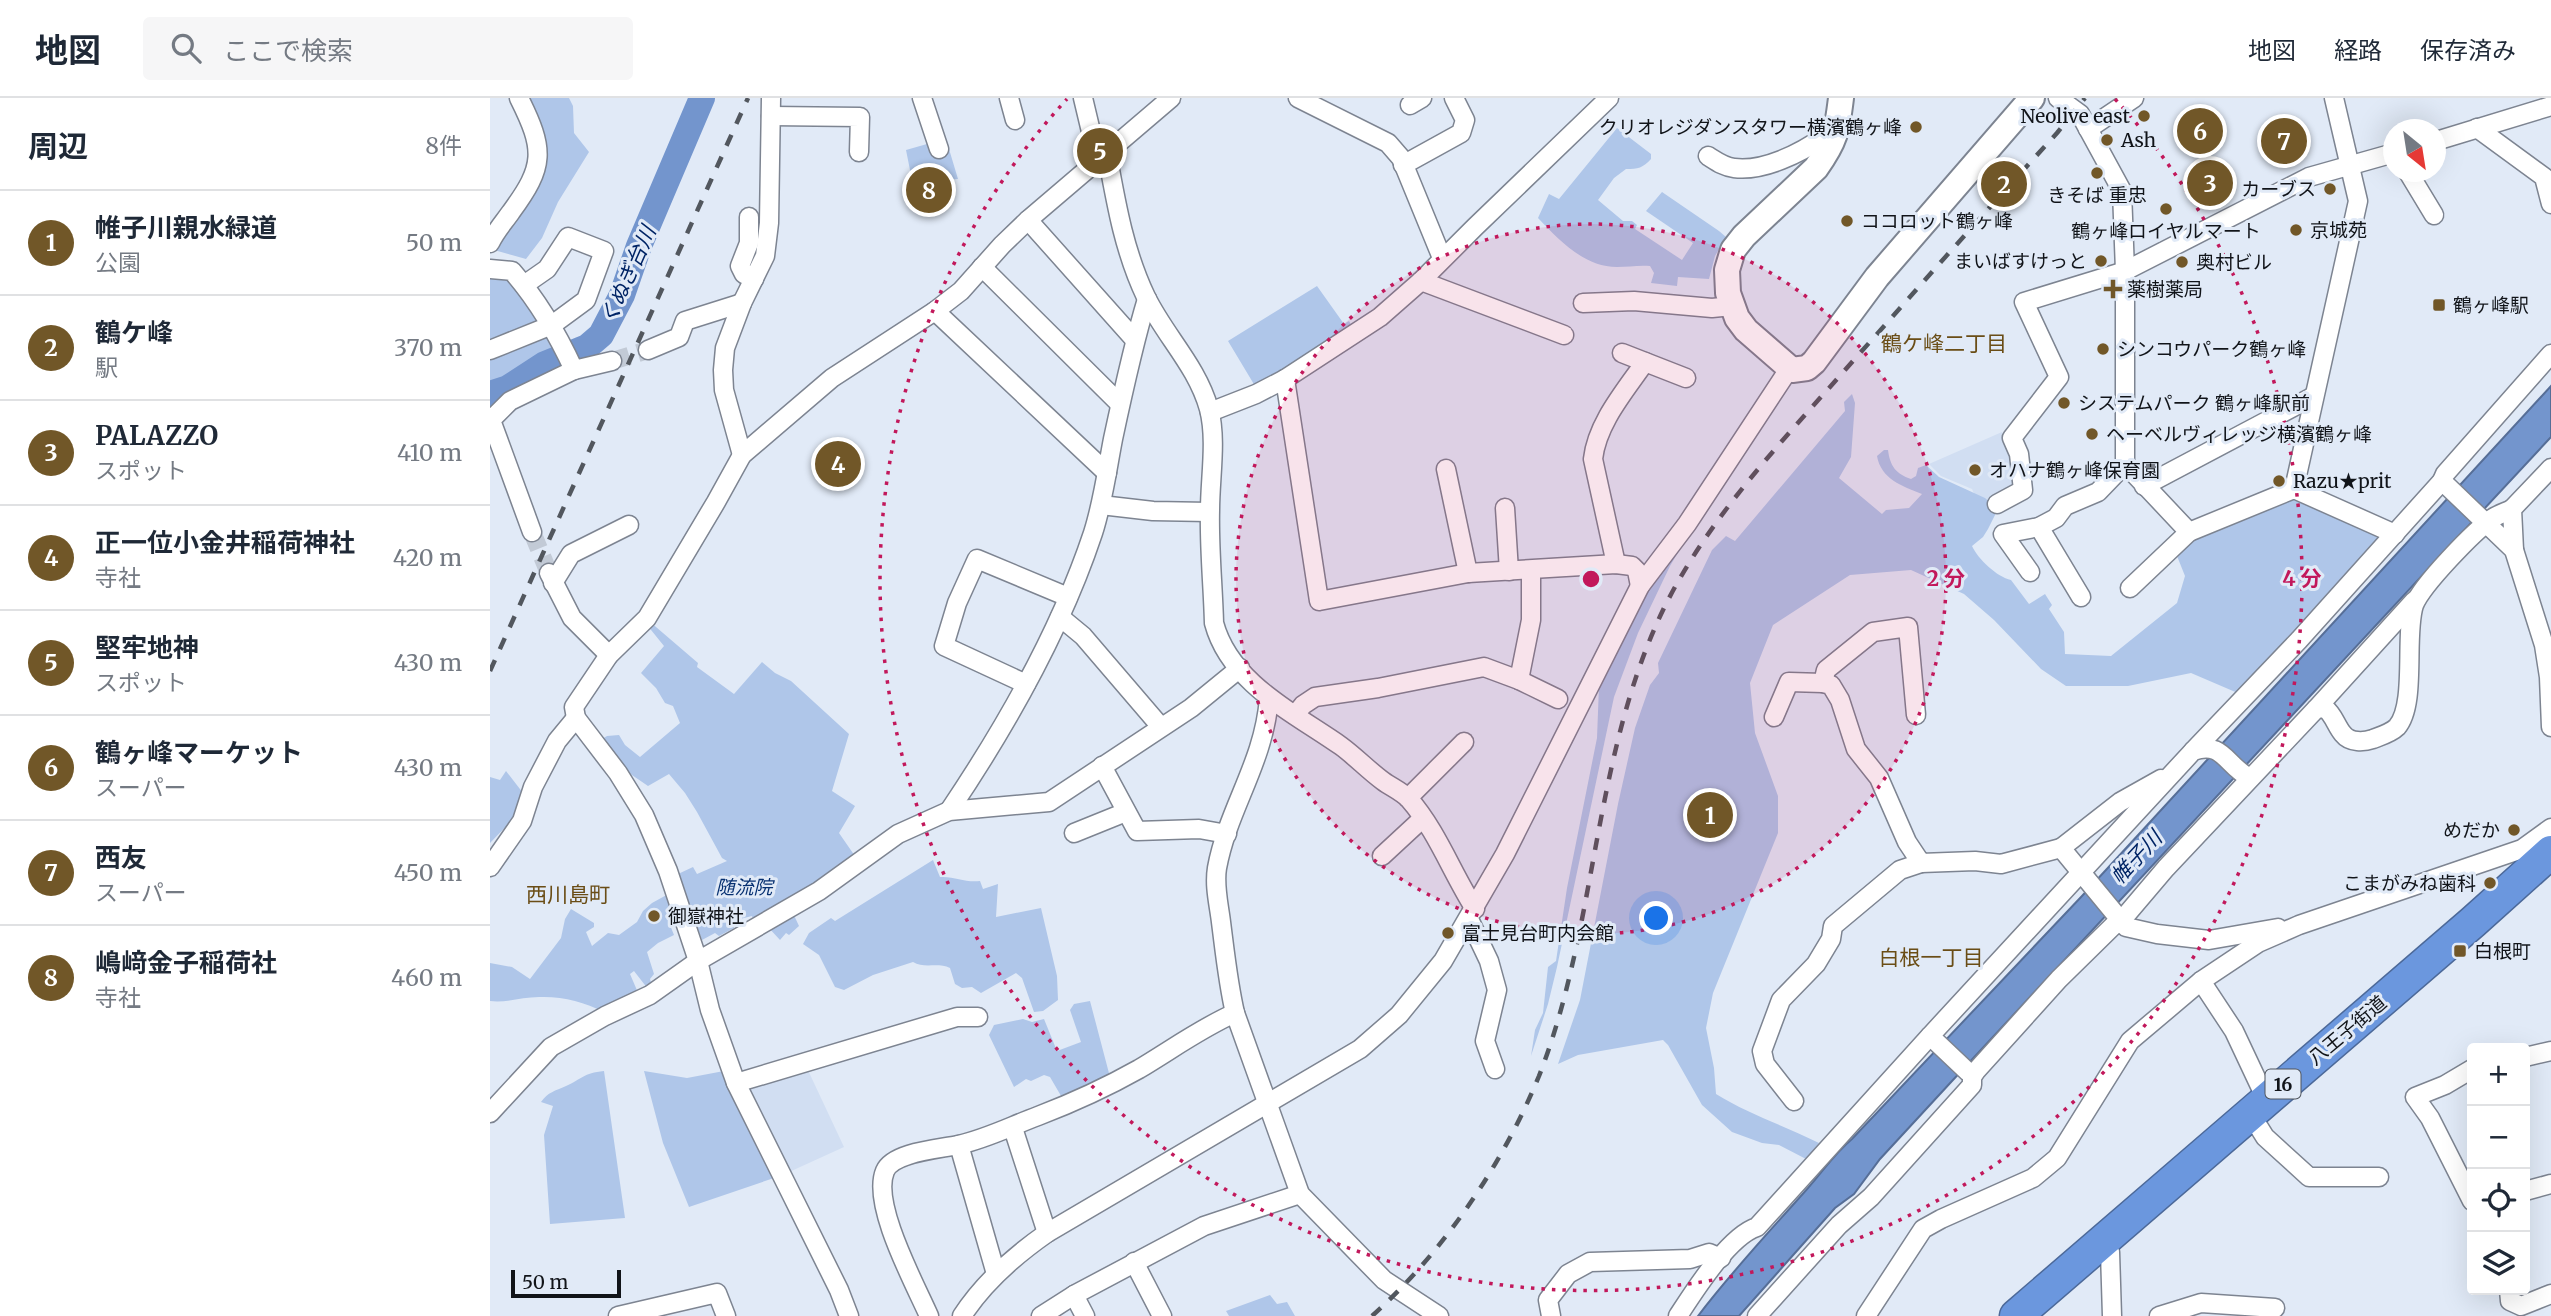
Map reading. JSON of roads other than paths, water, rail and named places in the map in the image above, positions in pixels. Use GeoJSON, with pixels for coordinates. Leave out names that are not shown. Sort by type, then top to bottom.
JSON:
{"type":"FeatureCollection","features":[{"type":"Feature","properties":{"kind":"highway","name":"八王子街道"},"geometry":{"type":"LineString","coordinates":[[2016,1316],[2258,1106],[2537,855]]}},
{"type":"Feature","properties":{"kind":"street"},"geometry":{"type":"LineString","coordinates":[[519,98],[536,141],[538,164],[498,259],[534,297],[552,325],[569,360]]}},
{"type":"Feature","properties":{"kind":"street"},"geometry":{"type":"LineString","coordinates":[[922,98],[939,149]]}},
{"type":"Feature","properties":{"kind":"street"},"geometry":{"type":"LineString","coordinates":[[1009,98],[1015,120]]}},
{"type":"Feature","properties":{"kind":"street"},"geometry":{"type":"LineString","coordinates":[[1083,98],[1131,262],[1147,299],[1199,379],[1210,412],[1212,450],[1209,512],[1214,623],[1225,651],[1269,698],[1344,748],[1384,782],[1408,798],[1450,861],[1472,914],[1497,990],[1485,1041],[1495,1069]]}},
{"type":"Feature","properties":{"kind":"street"},"geometry":{"type":"LineString","coordinates":[[849,1316],[833,1278],[736,1083],[710,1010],[698,961],[668,871],[644,815],[618,773],[576,718],[574,707],[610,654],[647,618],[741,455],[832,378],[961,291],[1028,220],[1171,98]]}},
{"type":"Feature","properties":{"kind":"street"},"geometry":{"type":"LineString","coordinates":[[1298,98],[1388,143],[1404,165],[1443,258]]}},
{"type":"Feature","properties":{"kind":"street"},"geometry":{"type":"LineString","coordinates":[[1404,165],[1461,133],[1465,120],[1454,98]]}},
{"type":"Feature","properties":{"kind":"street"},"geometry":{"type":"LineString","coordinates":[[1210,412],[1285,379],[1380,317],[1478,228],[1609,98]]}},
{"type":"Feature","properties":{"kind":"street"},"geometry":{"type":"LineString","coordinates":[[1841,98],[1835,140],[1816,168],[1738,242],[1727,270],[1728,293],[1732,306],[1746,330],[1789,369],[1800,370],[1814,362],[1877,277],[2032,98]]}},
{"type":"Feature","properties":{"kind":"street"},"geometry":{"type":"LineString","coordinates":[[2058,98],[2084,122],[2122,191],[2125,271],[2125,464],[2189,533]]}},
{"type":"Feature","properties":{"kind":"street"},"geometry":{"type":"LineString","coordinates":[[2084,122],[2134,98]]}},
{"type":"Feature","properties":{"kind":"street"},"geometry":{"type":"LineString","coordinates":[[2294,489],[2358,201],[2334,98]]}},
{"type":"Feature","properties":{"kind":"street"},"geometry":{"type":"LineString","coordinates":[[2446,138],[2551,106]]}},
{"type":"Feature","properties":{"kind":"street"},"geometry":{"type":"LineString","coordinates":[[741,455],[724,390],[723,370],[726,348],[742,303],[765,256],[769,223],[771,107],[860,117],[859,152]]}},
{"type":"Feature","properties":{"kind":"street"},"geometry":{"type":"LineString","coordinates":[[2477,128],[2547,176],[2551,204]]}},
{"type":"Feature","properties":{"kind":"street"},"geometry":{"type":"LineString","coordinates":[[1708,156],[1735,168],[1781,160],[1804,150],[1823,136],[1835,140]]}},
{"type":"Feature","properties":{"kind":"street"},"geometry":{"type":"LineString","coordinates":[[1997,504],[2023,490],[2019,454],[2012,438],[2059,377],[2024,302],[2125,271],[2309,177],[2383,156]]}},
{"type":"Feature","properties":{"kind":"street"},"geometry":{"type":"LineString","coordinates":[[2414,182],[2434,215]]}},
{"type":"Feature","properties":{"kind":"street"},"geometry":{"type":"LineString","coordinates":[[749,217],[749,243],[740,266],[744,274],[754,279]]}},
{"type":"Feature","properties":{"kind":"street"},"geometry":{"type":"LineString","coordinates":[[1028,220],[1135,340]]}},
{"type":"Feature","properties":{"kind":"street"},"geometry":{"type":"LineString","coordinates":[[490,350],[552,325],[586,300],[604,251],[568,237],[547,269],[524,285]]}},
{"type":"Feature","properties":{"kind":"street"},"geometry":{"type":"LineString","coordinates":[[982,268],[1120,404]]}},
{"type":"Feature","properties":{"kind":"street"},"geometry":{"type":"LineString","coordinates":[[1421,281],[1564,335]]}},
{"type":"Feature","properties":{"kind":"street"},"geometry":{"type":"LineString","coordinates":[[949,811],[1026,684],[1060,617],[1093,533],[1120,404],[1147,299]]}},
{"type":"Feature","properties":{"kind":"street"},"geometry":{"type":"LineString","coordinates":[[1583,303],[1634,301],[1712,308],[1732,306]]}},
{"type":"Feature","properties":{"kind":"street"},"geometry":{"type":"LineString","coordinates":[[648,350],[679,337],[685,321],[742,303]]}},
{"type":"Feature","properties":{"kind":"street"},"geometry":{"type":"LineString","coordinates":[[935,311],[1107,473]]}},
{"type":"Feature","properties":{"kind":"street"},"geometry":{"type":"LineString","coordinates":[[1622,353],[1686,377]]}},
{"type":"Feature","properties":{"kind":"street"},"geometry":{"type":"LineString","coordinates":[[1678,1316],[1744,1231],[1757,1227],[1774,1209],[2173,773],[2199,749],[2444,484],[2445,474],[2551,354]]}},
{"type":"Feature","properties":{"kind":"street"},"geometry":{"type":"LineString","coordinates":[[532,532],[491,420],[510,401],[569,360],[612,361]]}},
{"type":"Feature","properties":{"kind":"street"},"geometry":{"type":"LineString","coordinates":[[1616,564],[1593,459],[1594,450],[1600,432],[1645,362]]}},
{"type":"Feature","properties":{"kind":"street"},"geometry":{"type":"LineString","coordinates":[[962,1316],[974,1297],[996,1274],[1021,1251],[1047,1233],[1360,1049],[1399,1015],[1443,961],[1472,914],[1569,704],[1640,586],[1687,524],[1789,369]]}},
{"type":"Feature","properties":{"kind":"street"},"geometry":{"type":"LineString","coordinates":[[1285,379],[1319,601],[1468,573],[1616,564],[1632,566],[1637,571],[1640,586]]}},
{"type":"Feature","properties":{"kind":"street"},"geometry":{"type":"LineString","coordinates":[[2144,486],[2314,396]]}},
{"type":"Feature","properties":{"kind":"street"},"geometry":{"type":"LineString","coordinates":[[2030,572],[2003,534],[2039,527],[2056,518],[2065,506],[2098,492],[2125,464]]}},
{"type":"Feature","properties":{"kind":"street"},"geometry":{"type":"LineString","coordinates":[[1757,1316],[1972,1085],[1972,1077],[1976,1071],[2059,979],[2113,926],[2247,777],[2316,709],[2484,521],[2512,509],[2551,468]]}},
{"type":"Feature","properties":{"kind":"street"},"geometry":{"type":"LineString","coordinates":[[1446,469],[1468,573]]}},
{"type":"Feature","properties":{"kind":"street"},"geometry":{"type":"LineString","coordinates":[[2444,484],[2514,550]]}},
{"type":"Feature","properties":{"kind":"street"},"geometry":{"type":"LineString","coordinates":[[2130,588],[2189,533],[2294,489],[2395,534]]}},
{"type":"Feature","properties":{"kind":"street"},"geometry":{"type":"LineString","coordinates":[[1101,505],[1153,511],[1209,512]]}},
{"type":"Feature","properties":{"kind":"street"},"geometry":{"type":"LineString","coordinates":[[1505,509],[1509,571]]}},
{"type":"Feature","properties":{"kind":"street"},"geometry":{"type":"LineString","coordinates":[[2512,509],[2514,550],[2544,645],[2549,677],[2551,727]]}},
{"type":"Feature","properties":{"kind":"street"},"geometry":{"type":"LineString","coordinates":[[610,654],[572,618],[551,578],[571,554],[629,525]]}},
{"type":"Feature","properties":{"kind":"street"},"geometry":{"type":"LineString","coordinates":[[2039,527],[2081,597]]}},
{"type":"Feature","properties":{"kind":"street"},"geometry":{"type":"LineString","coordinates":[[1026,684],[944,646],[957,603],[977,559],[1068,597]]}},
{"type":"Feature","properties":{"kind":"street"},"geometry":{"type":"LineString","coordinates":[[1519,680],[1531,620],[1531,569]]}},
{"type":"Feature","properties":{"kind":"street"},"geometry":{"type":"LineString","coordinates":[[2316,709],[2325,708],[2331,713],[2343,735],[2354,741],[2383,736],[2397,727],[2404,712],[2413,608],[2420,593]]}},
{"type":"Feature","properties":{"kind":"street"},"geometry":{"type":"LineString","coordinates":[[1060,617],[1083,636],[1161,727]]}},
{"type":"Feature","properties":{"kind":"street"},"geometry":{"type":"LineString","coordinates":[[1823,683],[1826,670],[1873,632],[1908,627],[1916,715]]}},
{"type":"Feature","properties":{"kind":"street"},"geometry":{"type":"LineString","coordinates":[[1295,715],[1315,697],[1378,688],[1484,667],[1569,704]]}},
{"type":"Feature","properties":{"kind":"street"},"geometry":{"type":"LineString","coordinates":[[490,1113],[551,1047],[605,1016],[650,995],[698,961],[819,891],[898,834],[949,811],[1049,802],[1191,708],[1240,668]]}},
{"type":"Feature","properties":{"kind":"street"},"geometry":{"type":"LineString","coordinates":[[1774,717],[1789,682],[1831,685],[1840,700],[1856,749],[1879,778],[1907,842],[1921,863]]}},
{"type":"Feature","properties":{"kind":"street"},"geometry":{"type":"LineString","coordinates":[[1269,698],[1262,745],[1227,834],[1217,869],[1216,887],[1235,1013],[1300,1194],[1384,1280],[1439,1316]]}},
{"type":"Feature","properties":{"kind":"street"},"geometry":{"type":"LineString","coordinates":[[490,867],[522,821],[533,787],[557,741],[576,718]]}},
{"type":"Feature","properties":{"kind":"street"},"geometry":{"type":"LineString","coordinates":[[1408,798],[1464,742]]}},
{"type":"Feature","properties":{"kind":"street"},"geometry":{"type":"LineString","coordinates":[[2199,749],[2214,748],[2247,777]]}},
{"type":"Feature","properties":{"kind":"street"},"geometry":{"type":"LineString","coordinates":[[1102,766],[1137,831],[1199,829],[1227,834]]}},
{"type":"Feature","properties":{"kind":"street"},"geometry":{"type":"LineString","coordinates":[[1794,1101],[1765,1064],[1762,1052],[1780,1000],[1816,964],[1831,939],[1832,926],[1900,870],[1921,863],[1976,861],[2001,864],[2061,848],[2120,803],[2173,773]]}},
{"type":"Feature","properties":{"kind":"street"},"geometry":{"type":"LineString","coordinates":[[1074,833],[1126,811]]}},
{"type":"Feature","properties":{"kind":"street"},"geometry":{"type":"LineString","coordinates":[[1382,856],[1422,819]]}},
{"type":"Feature","properties":{"kind":"street"},"geometry":{"type":"LineString","coordinates":[[1866,1316],[1923,1229],[2022,1184],[2057,1158],[2130,1041],[2201,981],[2258,943],[2299,925],[2460,868],[2537,855],[2551,828]]}},
{"type":"Feature","properties":{"kind":"street"},"geometry":{"type":"LineString","coordinates":[[2061,848],[2126,927],[2149,933],[2209,940],[2299,925]]}},
{"type":"Feature","properties":{"kind":"street"},"geometry":{"type":"LineString","coordinates":[[2201,981],[2234,1031],[2265,1137],[2309,1177],[2379,1177]]}},
{"type":"Feature","properties":{"kind":"street"},"geometry":{"type":"LineString","coordinates":[[929,1316],[887,1216],[884,1179],[891,1163],[914,1153],[959,1145],[1013,1128],[1058,1109],[1137,1070],[1235,1013]]}},
{"type":"Feature","properties":{"kind":"street"},"geometry":{"type":"LineString","coordinates":[[736,1083],[957,1017],[978,1017]]}},
{"type":"Feature","properties":{"kind":"street"},"geometry":{"type":"LineString","coordinates":[[1932,1039],[1968,1072]]}},
{"type":"Feature","properties":{"kind":"street"},"geometry":{"type":"LineString","coordinates":[[2530,1056],[2551,1051]]}},
{"type":"Feature","properties":{"kind":"street"},"geometry":{"type":"LineString","coordinates":[[2467,1072],[2445,1085],[2415,1097],[2436,1129],[2467,1191]]}},
{"type":"Feature","properties":{"kind":"street"},"geometry":{"type":"LineString","coordinates":[[1013,1128],[1047,1233]]}},
{"type":"Feature","properties":{"kind":"street"},"geometry":{"type":"LineString","coordinates":[[959,1145],[996,1274]]}},
{"type":"Feature","properties":{"kind":"street"},"geometry":{"type":"LineString","coordinates":[[2530,1190],[2551,1184]]}},
{"type":"Feature","properties":{"kind":"street"},"geometry":{"type":"LineString","coordinates":[[1041,1316],[1204,1226],[1300,1194]]}},
{"type":"Feature","properties":{"kind":"street"},"geometry":{"type":"LineString","coordinates":[[2103,1240],[2109,1252],[2112,1316]]}},
{"type":"Feature","properties":{"kind":"street"},"geometry":{"type":"LineString","coordinates":[[1551,1316],[1548,1300],[1568,1274],[1590,1262],[1690,1259],[1709,1253],[1721,1258]]}},
{"type":"Feature","properties":{"kind":"street"},"geometry":{"type":"LineString","coordinates":[[1135,1262],[1162,1316]]}},
{"type":"Feature","properties":{"kind":"street"},"geometry":{"type":"LineString","coordinates":[[618,1316],[717,1293],[726,1316]]}},
{"type":"Feature","properties":{"kind":"street"},"geometry":{"type":"LineString","coordinates":[[2509,1295],[2510,1301],[2521,1306],[2551,1294]]}},
{"type":"Feature","properties":{"kind":"street"},"geometry":{"type":"LineString","coordinates":[[1074,1296],[1085,1316]]}},
{"type":"Feature","properties":{"kind":"street"},"geometry":{"type":"LineString","coordinates":[[2159,1316],[2200,1310],[2276,1308]]}},
{"type":"Feature","properties":{"kind":"water","name":"帷子川"},"geometry":{"type":"Polygon","coordinates":[[[2551,386],[2551,437],[1952,1081],[1880,1159],[1854,1194],[1835,1208],[1739,1316],[1698,1316],[1840,1150],[2082,896],[2551,386]]]}},
{"type":"Feature","properties":{"kind":"waterway","name":"くぬぎ台川"},"geometry":{"type":"LineString","coordinates":[[490,394],[508,388],[545,364],[587,347],[601,335],[622,295],[639,246],[702,98]]}},
{"type":"Feature","properties":{"kind":"tunnel"},"geometry":{"type":"LineString","coordinates":[[612,361],[648,350]]}},
{"type":"Feature","properties":{"kind":"tunnel"},"geometry":{"type":"LineString","coordinates":[[532,532],[549,573]]}},
{"type":"Feature","properties":{"kind":"railway"},"geometry":{"type":"LineString","coordinates":[[490,671],[748,98]]}},
{"type":"Feature","properties":{"kind":"railway"},"geometry":{"type":"LineString","coordinates":[[1372,1316],[1423,1264],[1469,1205],[1507,1142],[1539,1076],[1557,1024],[1571,970],[1622,723],[1649,641],[1684,571],[1723,513],[1767,458],[2057,133],[2085,98]]}},
{"type":"Feature","properties":{"kind":"place","name":"Neolive east"},"geometry":{"type":"Point","coordinates":[2144,116]}},
{"type":"Feature","properties":{"kind":"place","name":"クリオレジダンスタワー横濱鶴ヶ峰"},"geometry":{"type":"Point","coordinates":[1916,127]}},
{"type":"Feature","properties":{"kind":"place","name":"鶴ヶ峰マーケット"},"geometry":{"type":"Point","coordinates":[2200,131]}},
{"type":"Feature","properties":{"kind":"place","name":"Ash"},"geometry":{"type":"Point","coordinates":[2107,140]}},
{"type":"Feature","properties":{"kind":"place","name":"西友"},"geometry":{"type":"Point","coordinates":[2284,141]}},
{"type":"Feature","properties":{"kind":"place","name":"堅牢地神"},"geometry":{"type":"Point","coordinates":[1100,151]}},
{"type":"Feature","properties":{"kind":"place","name":"きそば 重忠"},"geometry":{"type":"Point","coordinates":[2097,173]}},
{"type":"Feature","properties":{"kind":"place","name":"PALAZZO"},"geometry":{"type":"Point","coordinates":[2210,183]}},
{"type":"Feature","properties":{"kind":"place","name":"鶴ケ峰"},"geometry":{"type":"Point","coordinates":[2004,184]}},
{"type":"Feature","properties":{"kind":"place","name":"カーブス"},"geometry":{"type":"Point","coordinates":[2330,189]}},
{"type":"Feature","properties":{"kind":"place","name":"嶋﨑金子稲荷社"},"geometry":{"type":"Point","coordinates":[929,190]}},
{"type":"Feature","properties":{"kind":"place","name":"鶴ヶ峰ロイヤルマート"},"geometry":{"type":"Point","coordinates":[2166,209]}},
{"type":"Feature","properties":{"kind":"place","name":"ココロット鶴ヶ峰"},"geometry":{"type":"Point","coordinates":[1847,221]}},
{"type":"Feature","properties":{"kind":"place","name":"京城苑"},"geometry":{"type":"Point","coordinates":[2296,230]}},
{"type":"Feature","properties":{"kind":"place","name":"まいばすけっと"},"geometry":{"type":"Point","coordinates":[2101,261]}},
{"type":"Feature","properties":{"kind":"place","name":"奥村ビル"},"geometry":{"type":"Point","coordinates":[2182,262]}},
{"type":"Feature","properties":{"kind":"place","name":"薬樹薬局"},"geometry":{"type":"Point","coordinates":[2113,289]}},
{"type":"Feature","properties":{"kind":"place","name":"鶴ヶ峰駅"},"geometry":{"type":"Point","coordinates":[2439,305]}},
{"type":"Feature","properties":{"kind":"place","name":"シンコウパーク鶴ヶ峰"},"geometry":{"type":"Point","coordinates":[2103,349]}},
{"type":"Feature","properties":{"kind":"place","name":"システムパーク 鶴ヶ峰駅前"},"geometry":{"type":"Point","coordinates":[2064,403]}},
{"type":"Feature","properties":{"kind":"place","name":"ヘーベルヴィレッジ横濱鶴ヶ峰"},"geometry":{"type":"Point","coordinates":[2092,434]}},
{"type":"Feature","properties":{"kind":"place","name":"正一位小金井稲荷神社"},"geometry":{"type":"Point","coordinates":[838,464]}},
{"type":"Feature","properties":{"kind":"place","name":"オハナ鶴ヶ峰保育園"},"geometry":{"type":"Point","coordinates":[1975,470]}},
{"type":"Feature","properties":{"kind":"place","name":"Razu★prit"},"geometry":{"type":"Point","coordinates":[2279,481]}},
{"type":"Feature","properties":{"kind":"place","name":"帷子川親水緑道"},"geometry":{"type":"Point","coordinates":[1710,815]}},
{"type":"Feature","properties":{"kind":"place","name":"めだか"},"geometry":{"type":"Point","coordinates":[2514,830]}},
{"type":"Feature","properties":{"kind":"place","name":"こまがみね歯科"},"geometry":{"type":"Point","coordinates":[2490,883]}},
{"type":"Feature","properties":{"kind":"place","name":"御嶽神社"},"geometry":{"type":"Point","coordinates":[654,916]}},
{"type":"Feature","properties":{"kind":"place","name":"富士見台町内会館"},"geometry":{"type":"Point","coordinates":[1448,933]}},
{"type":"Feature","properties":{"kind":"place","name":"白根町"},"geometry":{"type":"Point","coordinates":[2460,951]}},
{"type":"Feature","properties":{"kind":"district","name":"鶴ケ峰二丁目"},"geometry":{"type":"Point","coordinates":[1944,343]}},
{"type":"Feature","properties":{"kind":"district","name":"西川島町"},"geometry":{"type":"Point","coordinates":[568,894]}},
{"type":"Feature","properties":{"kind":"district","name":"白根一丁目"},"geometry":{"type":"Point","coordinates":[1931,957]}},
{"type":"Feature","properties":{"kind":"park label","name":"随流院"},"geometry":{"type":"Point","coordinates":[744,887]}}]}
